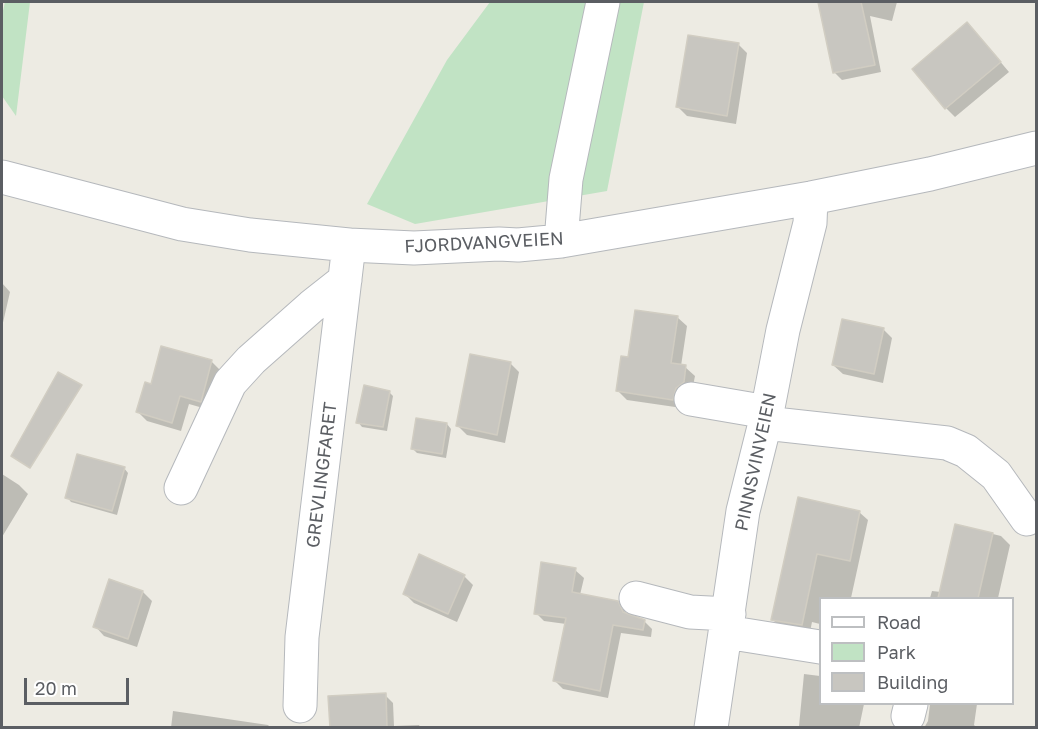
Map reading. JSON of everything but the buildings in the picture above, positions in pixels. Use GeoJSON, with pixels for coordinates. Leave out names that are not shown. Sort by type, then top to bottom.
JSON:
{"type":"FeatureCollection","features":[{"type":"Feature","properties":{"kind":"street"},"geometry":{"type":"LineString","coordinates":[[561,241],[566,178],[603,2]]}},
{"type":"Feature","properties":{"kind":"street","name":"FJORDVANGVEIEN"},"geometry":{"type":"LineString","coordinates":[[2,177],[182,224],[250,235],[349,245],[414,248],[518,245],[561,241],[811,198],[930,174],[1036,148]]}},
{"type":"Feature","properties":{"kind":"street","name":"PINNSVINVEIEN"},"geometry":{"type":"LineString","coordinates":[[711,728],[743,511],[766,418],[783,330],[810,223],[811,198]]}},
{"type":"Feature","properties":{"kind":"street","name":"GREVLINGFARET"},"geometry":{"type":"LineString","coordinates":[[300,706],[302,637],[349,245]]}},
{"type":"Feature","properties":{"kind":"street"},"geometry":{"type":"LineString","coordinates":[[181,488],[230,384],[251,360],[345,280]]}},
{"type":"Feature","properties":{"kind":"street"},"geometry":{"type":"LineString","coordinates":[[691,399],[766,418],[947,442],[966,451],[996,475],[1027,519]]}},
{"type":"Feature","properties":{"kind":"street"},"geometry":{"type":"LineString","coordinates":[[636,598],[819,647]]}},
{"type":"Feature","properties":{"kind":"green space"},"geometry":{"type":"Polygon","coordinates":[[[5,2],[30,2],[16,116],[2,96],[2,15],[5,2]]]}},
{"type":"Feature","properties":{"kind":"green space"},"geometry":{"type":"Polygon","coordinates":[[[490,2],[644,2],[607,191],[415,224],[367,204],[447,60],[490,2]]]}}]}
